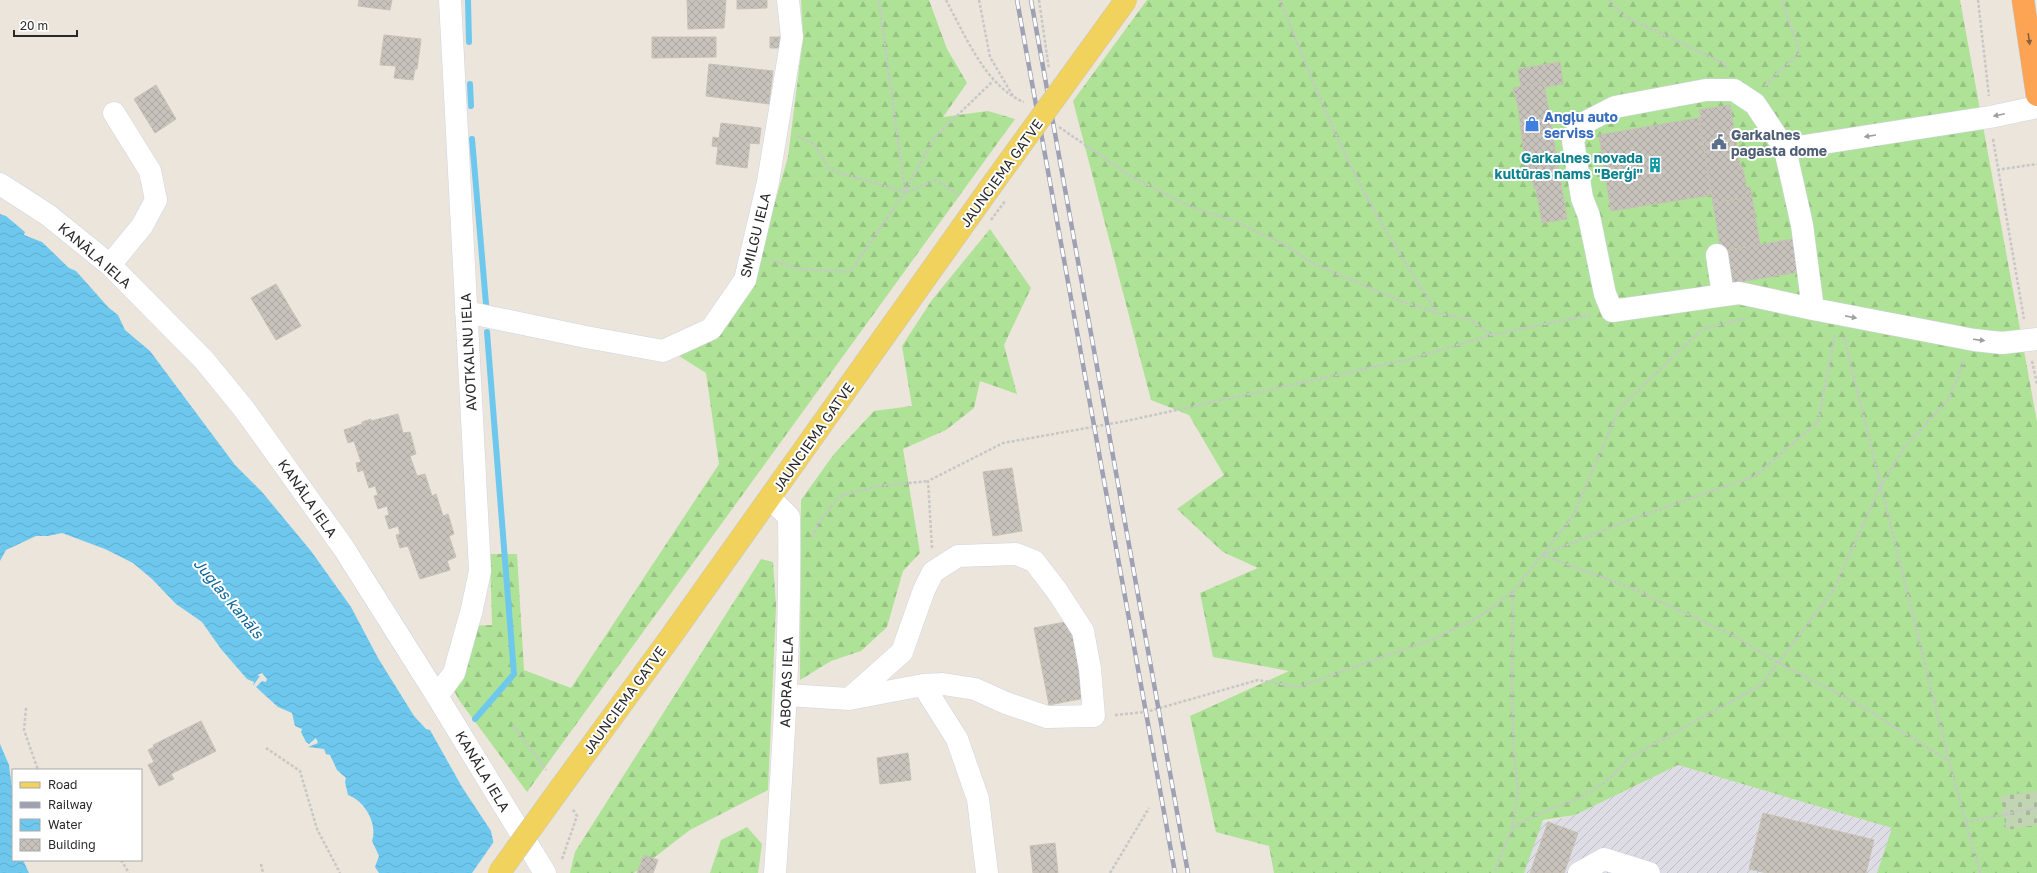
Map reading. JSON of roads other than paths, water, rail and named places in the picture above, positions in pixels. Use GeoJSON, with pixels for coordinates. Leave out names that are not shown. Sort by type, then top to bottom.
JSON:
{"type":"FeatureCollection","features":[{"type":"Feature","properties":{"kind":"highway"},"geometry":{"type":"LineString","coordinates":[[2023,0],[2037,94]]}},
{"type":"Feature","properties":{"kind":"main road","name":"JAUNCIEMA GATVE"},"geometry":{"type":"LineString","coordinates":[[499,873],[770,498],[994,182],[1126,0]]}},
{"type":"Feature","properties":{"kind":"street","name":"AVOTKALNU IELA"},"geometry":{"type":"LineString","coordinates":[[437,696],[454,673],[472,609],[480,571],[450,0]]}},
{"type":"Feature","properties":{"kind":"street","name":"SMILGU IELA"},"geometry":{"type":"LineString","coordinates":[[466,312],[586,337],[664,351],[711,329],[744,280],[768,182],[792,37],[788,0]]}},
{"type":"Feature","properties":{"kind":"street"},"geometry":{"type":"LineString","coordinates":[[1813,309],[1802,226],[1785,149],[1754,104],[1734,90],[1706,90],[1615,107],[1580,125],[1573,141],[1582,198],[1589,216],[1605,294],[1612,311],[1739,293],[1839,315],[1974,340],[2002,343],[2032,340]]}},
{"type":"Feature","properties":{"kind":"street"},"geometry":{"type":"LineString","coordinates":[[1785,149],[1990,117],[2037,108]]}},
{"type":"Feature","properties":{"kind":"street"},"geometry":{"type":"LineString","coordinates":[[110,265],[142,226],[156,200],[150,171],[114,113]]}},
{"type":"Feature","properties":{"kind":"street","name":"KANĀLA IELA"},"geometry":{"type":"LineString","coordinates":[[0,184],[48,215],[110,265],[204,360],[244,409],[343,547],[437,696],[545,873]]}},
{"type":"Feature","properties":{"kind":"street"},"geometry":{"type":"LineString","coordinates":[[1717,256],[1723,295]]}},
{"type":"Feature","properties":{"kind":"street","name":"ABORAS IELA"},"geometry":{"type":"LineString","coordinates":[[770,498],[789,517],[787,695],[775,873]]}},
{"type":"Feature","properties":{"kind":"street"},"geometry":{"type":"LineString","coordinates":[[787,695],[849,699],[923,685],[943,684],[975,689],[1006,703],[1047,717],[1094,716],[1090,669],[1082,630],[1057,591],[1034,561],[1016,554],[958,556],[933,572],[924,590],[902,652],[849,699]]}},
{"type":"Feature","properties":{"kind":"street"},"geometry":{"type":"LineString","coordinates":[[923,685],[957,739],[978,799],[987,873]]}},
{"type":"Feature","properties":{"kind":"street"},"geometry":{"type":"LineString","coordinates":[[1579,873],[1604,859],[1649,873]]}},
{"type":"Feature","properties":{"kind":"water","name":"Juglas kanāls"},"geometry":{"type":"Polygon","coordinates":[[[0,214],[6,216],[25,232],[24,235],[42,242],[69,268],[76,271],[108,307],[118,315],[125,330],[150,351],[235,465],[262,492],[311,551],[351,607],[378,658],[414,716],[426,729],[430,730],[462,787],[491,831],[494,845],[514,873],[379,873],[375,867],[379,856],[372,841],[372,821],[369,814],[360,802],[348,795],[345,782],[346,778],[337,770],[330,755],[326,754],[324,749],[308,747],[318,743],[316,738],[309,744],[306,742],[301,732],[302,729],[295,726],[292,713],[278,707],[256,687],[262,681],[266,682],[267,679],[262,673],[257,675],[260,676],[253,686],[254,682],[247,679],[221,649],[202,622],[176,604],[152,579],[133,563],[105,549],[62,533],[48,536],[36,536],[6,550],[0,561],[0,214]]]}},
{"type":"Feature","properties":{"kind":"water"},"geometry":{"type":"Polygon","coordinates":[[[0,744],[9,765],[12,788],[12,861],[23,861],[29,873],[0,873],[0,744]]]}},
{"type":"Feature","properties":{"kind":"waterway"},"geometry":{"type":"LineString","coordinates":[[468,0],[469,42]]}},
{"type":"Feature","properties":{"kind":"waterway"},"geometry":{"type":"LineString","coordinates":[[470,84],[471,106]]}},
{"type":"Feature","properties":{"kind":"waterway"},"geometry":{"type":"LineString","coordinates":[[472,139],[486,304]]}},
{"type":"Feature","properties":{"kind":"waterway"},"geometry":{"type":"LineString","coordinates":[[475,719],[514,674],[487,332]]}},
{"type":"Feature","properties":{"kind":"railway"},"geometry":{"type":"LineString","coordinates":[[1017,0],[1175,873]]}},
{"type":"Feature","properties":{"kind":"railway"},"geometry":{"type":"LineString","coordinates":[[1031,0],[1188,873]]}},
{"type":"Feature","properties":{"kind":"place","name":"Angļu auto serviss"},"geometry":{"type":"Point","coordinates":[1532,124]}},
{"type":"Feature","properties":{"kind":"place","name":"Garkalnes pagasta dome"},"geometry":{"type":"Point","coordinates":[1719,142]}},
{"type":"Feature","properties":{"kind":"place","name":"Garkalnes novada kultūras nams \"Berģi\""},"geometry":{"type":"Point","coordinates":[1655,165]}}]}
